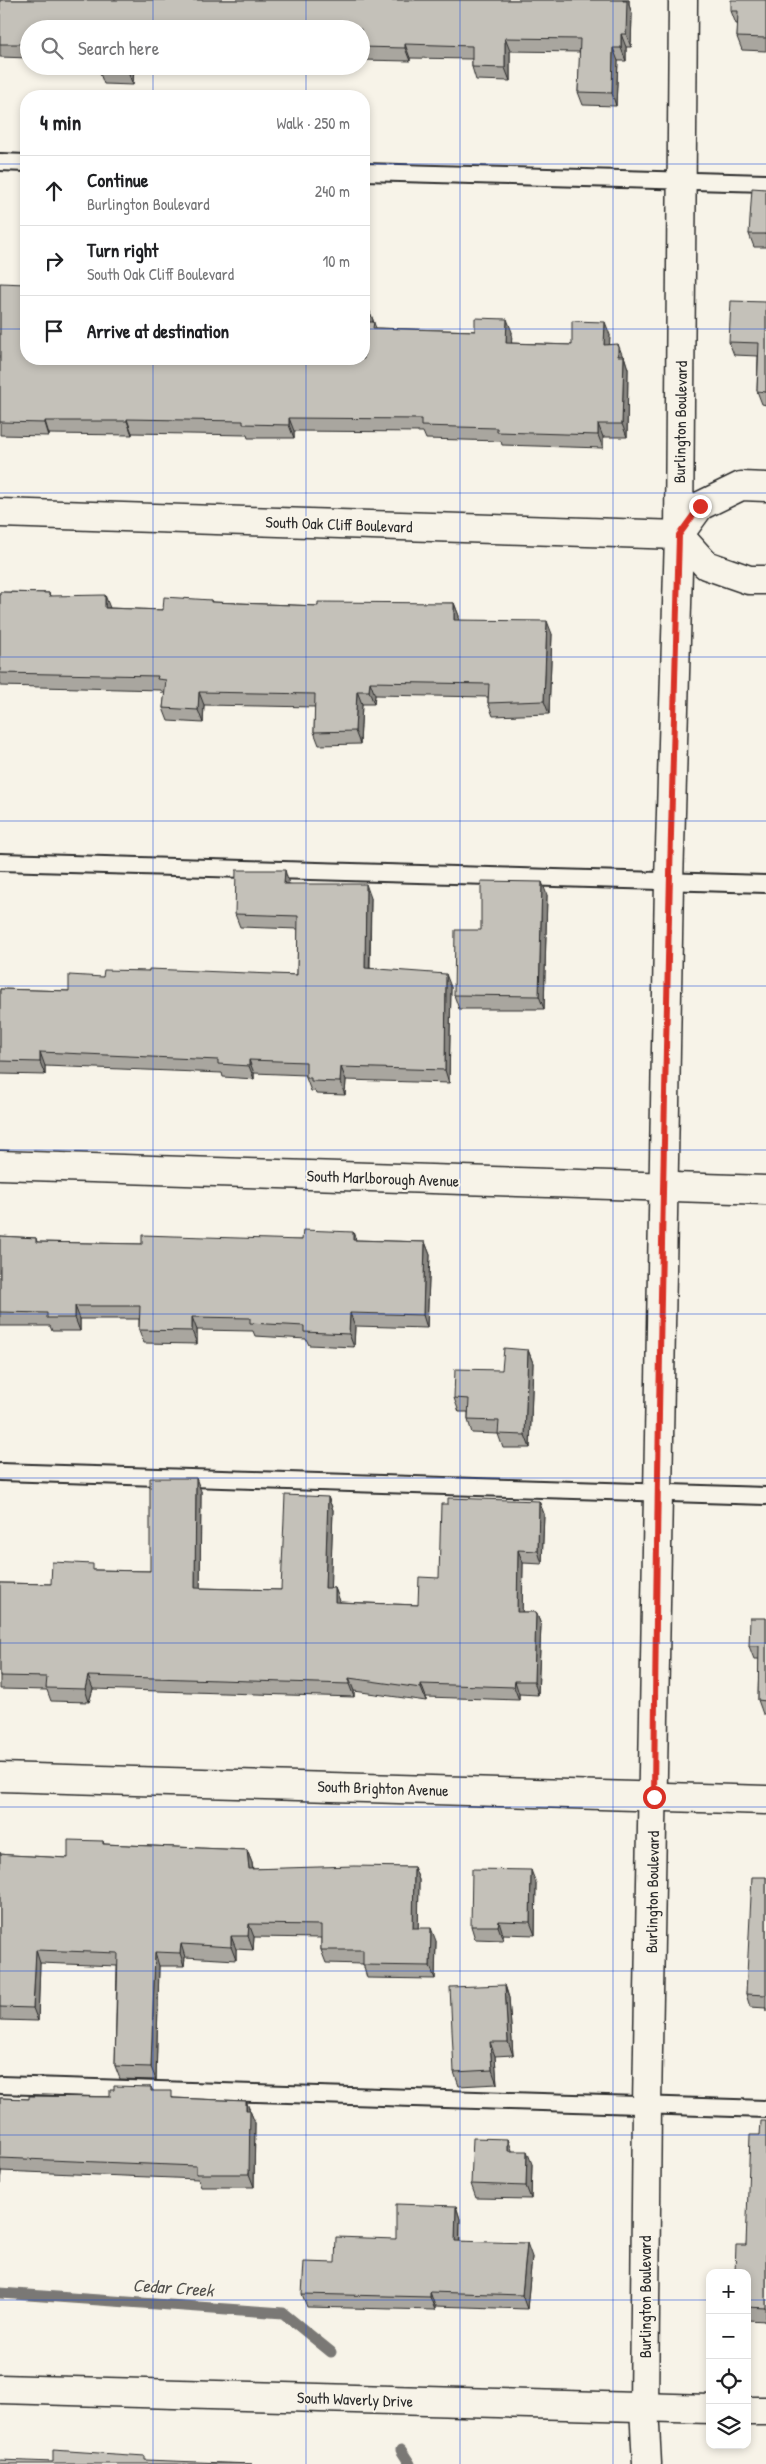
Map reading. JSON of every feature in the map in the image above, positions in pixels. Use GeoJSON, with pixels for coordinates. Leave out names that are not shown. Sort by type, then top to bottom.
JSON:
{"type":"FeatureCollection","features":[{"type":"Feature","properties":{"kind":"street","name":"Burlington Boulevard"},"geometry":{"type":"LineString","coordinates":[[647,2464],[644,2407],[647,2105],[669,882],[679,535],[683,0]]}},
{"type":"Feature","properties":{"kind":"street"},"geometry":{"type":"LineString","coordinates":[[766,486],[741,486],[700,506],[679,535],[706,565],[749,580],[766,580]]}},
{"type":"Feature","properties":{"kind":"street","name":"South Oak Cliff Boulevard"},"geometry":{"type":"LineString","coordinates":[[0,513],[679,535]]}},
{"type":"Feature","properties":{"kind":"street","name":"South Marlborough Avenue"},"geometry":{"type":"LineString","coordinates":[[0,1166],[766,1190]]}},
{"type":"Feature","properties":{"kind":"street","name":"South Brighton Avenue"},"geometry":{"type":"LineString","coordinates":[[0,1777],[766,1800]]}},
{"type":"Feature","properties":{"kind":"street","name":"South Waverly Drive"},"geometry":{"type":"LineString","coordinates":[[0,2388],[706,2409]]}},
{"type":"Feature","properties":{"kind":"street"},"geometry":{"type":"LineString","coordinates":[[751,2411],[766,2411]]}},
{"type":"Feature","properties":{"kind":"lane"},"geometry":{"type":"LineString","coordinates":[[0,162],[20,162]]}},
{"type":"Feature","properties":{"kind":"lane"},"geometry":{"type":"LineString","coordinates":[[370,172],[766,183]]}},
{"type":"Feature","properties":{"kind":"lane"},"geometry":{"type":"LineString","coordinates":[[0,862],[766,884]]}},
{"type":"Feature","properties":{"kind":"lane"},"geometry":{"type":"LineString","coordinates":[[0,1472],[766,1496]]}},
{"type":"Feature","properties":{"kind":"lane"},"geometry":{"type":"LineString","coordinates":[[0,2085],[766,2109]]}},
{"type":"Feature","properties":{"kind":"building"},"geometry":{"type":"Polygon","coordinates":[[[0,0],[627,1],[626,34],[621,34],[621,48],[613,48],[612,93],[578,92],[580,39],[505,38],[505,68],[472,67],[472,46],[405,44],[405,48],[370,47],[370,20],[20,20],[20,44],[0,44],[0,0]]]}},
{"type":"Feature","properties":{"kind":"building"},"geometry":{"type":"Polygon","coordinates":[[[731,0],[766,0],[766,38],[737,37],[738,11],[731,11],[731,0]]]}},
{"type":"Feature","properties":{"kind":"building"},"geometry":{"type":"Polygon","coordinates":[[[752,188],[766,189],[766,234],[749,234],[752,188]]]}},
{"type":"Feature","properties":{"kind":"building"},"geometry":{"type":"Polygon","coordinates":[[[0,283],[20,284],[20,365],[370,365],[370,322],[374,322],[373,328],[475,331],[475,318],[507,319],[506,343],[572,345],[572,321],[605,322],[604,345],[618,344],[618,356],[624,356],[622,424],[598,424],[598,435],[497,432],[497,428],[421,426],[421,419],[289,418],[289,425],[243,424],[243,421],[127,419],[127,421],[45,421],[45,423],[0,422],[0,283]]]}},
{"type":"Feature","properties":{"kind":"building"},"geometry":{"type":"Polygon","coordinates":[[[731,301],[766,302],[766,392],[757,391],[759,343],[729,342],[731,301]]]}},
{"type":"Feature","properties":{"kind":"building"},"geometry":{"type":"Polygon","coordinates":[[[0,592],[49,593],[49,596],[105,595],[105,608],[163,610],[164,597],[211,600],[211,602],[318,606],[318,602],[454,603],[454,620],[547,621],[544,701],[488,703],[489,684],[370,682],[369,691],[357,691],[355,731],[314,732],[315,694],[199,692],[198,710],[163,708],[166,680],[157,679],[158,676],[0,673],[0,592]]]}},
{"type":"Feature","properties":{"kind":"building"},"geometry":{"type":"Polygon","coordinates":[[[236,870],[285,870],[284,884],[366,884],[365,968],[446,974],[445,1070],[341,1067],[340,1082],[311,1081],[311,1078],[306,1078],[306,1062],[249,1060],[249,1066],[218,1064],[218,1060],[40,1052],[40,1062],[0,1061],[0,989],[69,991],[69,975],[103,977],[104,970],[149,971],[149,969],[297,975],[298,916],[235,914],[236,870]]]}},
{"type":"Feature","properties":{"kind":"building"},"geometry":{"type":"Polygon","coordinates":[[[481,881],[542,882],[539,996],[454,995],[455,930],[481,930],[481,881]]]}},
{"type":"Feature","properties":{"kind":"building"},"geometry":{"type":"Polygon","coordinates":[[[303,1230],[353,1232],[353,1240],[425,1242],[423,1315],[350,1313],[349,1334],[304,1332],[304,1326],[250,1323],[250,1318],[192,1317],[192,1331],[139,1330],[140,1306],[75,1306],[75,1318],[47,1318],[47,1313],[0,1312],[0,1236],[36,1238],[36,1242],[142,1244],[142,1235],[302,1240],[303,1230]]]}},
{"type":"Feature","properties":{"kind":"building"},"geometry":{"type":"Polygon","coordinates":[[[504,1348],[528,1350],[525,1435],[498,1434],[499,1421],[468,1420],[469,1399],[454,1398],[455,1369],[502,1370],[504,1348]]]}},
{"type":"Feature","properties":{"kind":"building"},"geometry":{"type":"Polygon","coordinates":[[[150,1478],[196,1478],[195,1588],[281,1590],[285,1495],[328,1497],[325,1588],[335,1588],[335,1602],[418,1605],[419,1577],[439,1578],[441,1504],[448,1504],[448,1498],[539,1501],[538,1551],[518,1550],[517,1612],[536,1612],[534,1681],[515,1681],[514,1687],[421,1684],[421,1688],[349,1678],[349,1684],[88,1676],[85,1689],[46,1688],[47,1677],[0,1676],[0,1583],[51,1584],[52,1562],[93,1564],[93,1570],[150,1571],[150,1478]]]}},
{"type":"Feature","properties":{"kind":"building"},"geometry":{"type":"Polygon","coordinates":[[[750,1618],[766,1618],[766,1701],[758,1700],[759,1646],[749,1646],[750,1618]]]}},
{"type":"Feature","properties":{"kind":"building"},"geometry":{"type":"Polygon","coordinates":[[[68,1840],[103,1841],[103,1844],[247,1850],[249,1869],[354,1866],[414,1867],[413,1928],[431,1928],[430,1966],[363,1965],[363,1950],[321,1950],[321,1925],[249,1924],[248,1936],[231,1936],[231,1947],[181,1944],[180,1953],[155,1952],[151,2067],[115,2066],[118,1953],[36,1950],[33,2008],[0,2007],[0,1854],[68,1858],[68,1840]]]}},
{"type":"Feature","properties":{"kind":"building"},"geometry":{"type":"Polygon","coordinates":[[[472,1869],[531,1870],[530,1922],[499,1921],[498,1926],[471,1926],[472,1869]]]}},
{"type":"Feature","properties":{"kind":"building"},"geometry":{"type":"Polygon","coordinates":[[[752,1877],[766,1877],[766,1995],[746,1994],[752,1877]]]}},
{"type":"Feature","properties":{"kind":"building"},"geometry":{"type":"Polygon","coordinates":[[[505,1985],[508,2042],[490,2042],[492,2070],[454,2072],[450,1987],[505,1985]]]}},
{"type":"Feature","properties":{"kind":"building"},"geometry":{"type":"Polygon","coordinates":[[[114,2086],[151,2087],[151,2091],[172,2091],[172,2098],[246,2101],[246,2110],[250,2110],[249,2174],[196,2174],[196,2166],[0,2158],[0,2098],[29,2099],[29,2096],[110,2097],[110,2090],[114,2090],[114,2086]]]}},
{"type":"Feature","properties":{"kind":"building"},"geometry":{"type":"Polygon","coordinates":[[[761,2121],[766,2121],[766,2308],[751,2307],[751,2269],[735,2269],[736,2245],[746,2245],[750,2135],[760,2135],[761,2121]]]}},
{"type":"Feature","properties":{"kind":"building"},"geometry":{"type":"Polygon","coordinates":[[[473,2138],[508,2139],[508,2151],[527,2151],[526,2186],[471,2184],[473,2138]]]}},
{"type":"Feature","properties":{"kind":"building"},"geometry":{"type":"Polygon","coordinates":[[[396,2204],[456,2206],[455,2241],[527,2243],[522,2295],[430,2292],[430,2297],[302,2294],[304,2262],[335,2263],[336,2237],[396,2239],[396,2204]]]}},
{"type":"Feature","properties":{"kind":"building"},"geometry":{"type":"Polygon","coordinates":[[[53,2450],[145,2456],[145,2460],[252,2464],[0,2464],[0,2460],[53,2462],[53,2450]]]}},
{"type":"Feature","properties":{"kind":"waterway","name":"Cedar Creek"},"geometry":{"type":"LineString","coordinates":[[0,2293],[283,2313],[331,2352]]}},
{"type":"Feature","properties":{"kind":"waterway","name":"Cedar Creek"},"geometry":{"type":"LineString","coordinates":[[401,2450],[410,2464]]}},
{"type":"Feature","properties":{"kind":"route"},"geometry":{"type":"LineString","coordinates":[[654,1797],[657,1492],[669,882],[679,535],[700,506]]}}]}
